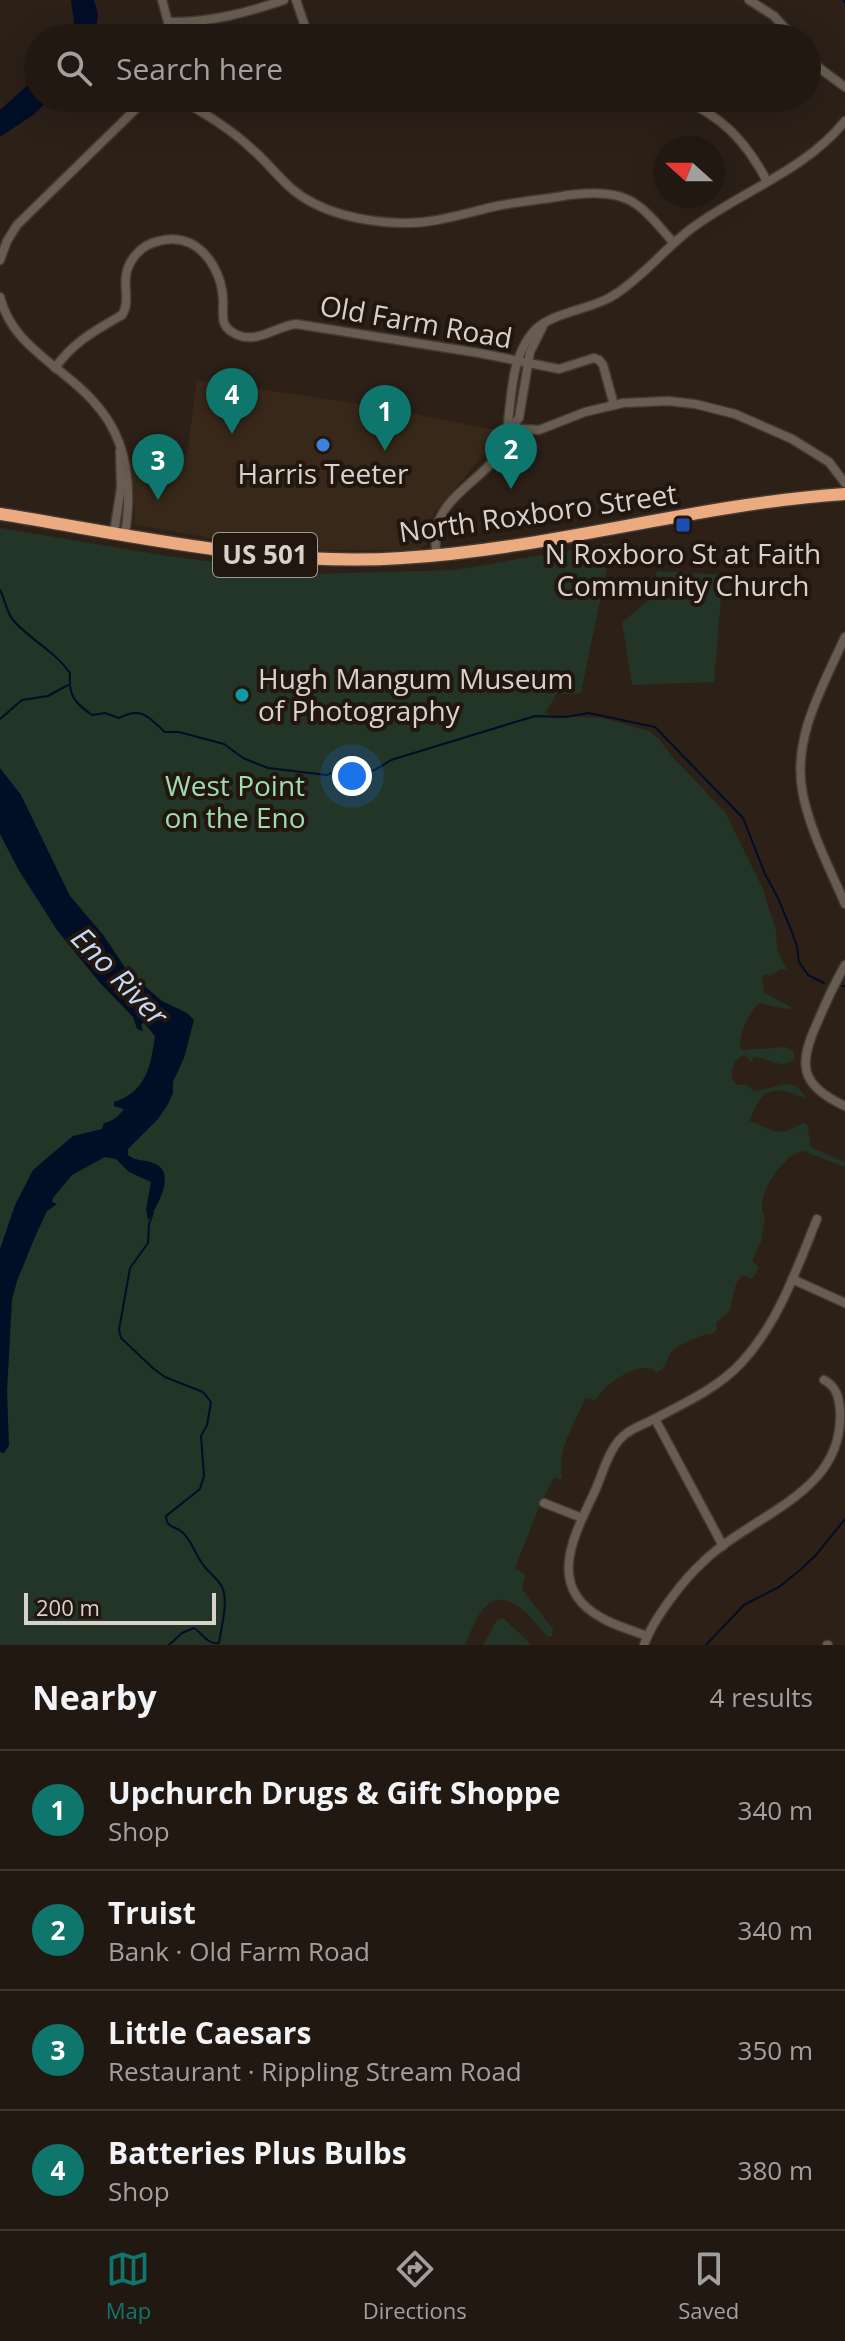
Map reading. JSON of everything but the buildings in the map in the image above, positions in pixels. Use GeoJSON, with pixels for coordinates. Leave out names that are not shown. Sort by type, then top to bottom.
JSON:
{"type":"FeatureCollection","features":[{"type":"Feature","properties":{"kind":"highway","name":"North Roxboro Street"},"geometry":{"type":"LineString","coordinates":[[2,514],[238,552],[366,559],[436,556],[761,503],[845,494]]}},
{"type":"Feature","properties":{"kind":"street"},"geometry":{"type":"LineString","coordinates":[[162,0],[168,22],[221,18],[284,0]]}},
{"type":"Feature","properties":{"kind":"street"},"geometry":{"type":"LineString","coordinates":[[296,0],[304,24]]}},
{"type":"Feature","properties":{"kind":"street"},"geometry":{"type":"LineString","coordinates":[[749,0],[767,10],[780,24]]}},
{"type":"Feature","properties":{"kind":"street"},"geometry":{"type":"LineString","coordinates":[[821,69],[845,87]]}},
{"type":"Feature","properties":{"kind":"street"},"geometry":{"type":"LineString","coordinates":[[0,260],[11,234],[24,217],[133,112]]}},
{"type":"Feature","properties":{"kind":"street"},"geometry":{"type":"LineString","coordinates":[[199,112],[246,143],[294,191],[337,213],[414,223],[582,193],[622,197],[636,204],[673,242]]}},
{"type":"Feature","properties":{"kind":"street"},"geometry":{"type":"LineString","coordinates":[[708,112],[746,147],[767,181]]}},
{"type":"Feature","properties":{"kind":"street"},"geometry":{"type":"LineString","coordinates":[[436,556],[436,529],[443,513],[497,457],[510,428],[519,418],[522,362],[543,326],[570,311],[611,297],[633,281],[673,242],[710,215],[820,147],[845,121]]}},
{"type":"Feature","properties":{"kind":"street","name":"Old Farm Road"},"geometry":{"type":"LineString","coordinates":[[55,368],[75,345],[125,312],[125,277],[134,257],[151,243],[173,239],[195,246],[211,262],[221,284],[224,325],[238,335],[260,338],[296,324],[522,362]]}},
{"type":"Feature","properties":{"kind":"street"},"geometry":{"type":"LineString","coordinates":[[0,297],[10,324],[20,337],[94,401],[106,417],[127,465],[130,487],[120,533]]}},
{"type":"Feature","properties":{"kind":"street"},"geometry":{"type":"LineString","coordinates":[[522,362],[559,369],[592,358],[599,360],[614,405]]}},
{"type":"Feature","properties":{"kind":"street"},"geometry":{"type":"LineString","coordinates":[[510,428],[539,430],[572,416],[637,402],[680,402],[712,407],[735,414],[814,451],[834,466],[845,483]]}},
{"type":"Feature","properties":{"kind":"street"},"geometry":{"type":"LineString","coordinates":[[845,637],[814,706],[802,746],[800,776],[806,807],[845,904]]}},
{"type":"Feature","properties":{"kind":"street"},"geometry":{"type":"LineString","coordinates":[[845,965],[807,1044],[804,1062],[813,1085],[822,1094],[845,1106]]}},
{"type":"Feature","properties":{"kind":"street"},"geometry":{"type":"LineString","coordinates":[[817,1219],[772,1322],[738,1366],[686,1403],[625,1434],[615,1446],[569,1554],[568,1572],[580,1600],[603,1619],[645,1640],[654,1622],[695,1570],[723,1546],[815,1481],[827,1467],[842,1436],[840,1403],[834,1388],[824,1380]]}},
{"type":"Feature","properties":{"kind":"street"},"geometry":{"type":"LineString","coordinates":[[792,1279],[845,1303]]}},
{"type":"Feature","properties":{"kind":"street"},"geometry":{"type":"LineString","coordinates":[[655,1419],[723,1546]]}},
{"type":"Feature","properties":{"kind":"street"},"geometry":{"type":"LineString","coordinates":[[544,1503],[582,1518]]}},
{"type":"Feature","properties":{"kind":"shaded area"},"geometry":{"type":"Polygon","coordinates":[[[197,380],[368,405],[496,430],[502,434],[434,513],[427,544],[420,550],[317,550],[228,541],[135,525],[132,461],[187,454],[197,380]]]}},
{"type":"Feature","properties":{"kind":"green space","name":"West Point on the Eno"},"geometry":{"type":"Polygon","coordinates":[[[0,528],[167,556],[312,574],[454,570],[612,543],[581,693],[558,692],[545,713],[603,718],[649,731],[725,812],[763,889],[776,931],[777,950],[787,970],[781,969],[770,976],[765,974],[762,977],[764,992],[792,1008],[758,1003],[743,1030],[740,1048],[786,1047],[793,1051],[795,1058],[780,1064],[754,1057],[751,1062],[745,1055],[734,1064],[732,1080],[754,1091],[783,1084],[796,1086],[806,1099],[785,1092],[770,1092],[759,1101],[750,1121],[782,1132],[807,1124],[811,1147],[845,1162],[845,1167],[803,1151],[787,1160],[772,1178],[763,1199],[765,1217],[761,1242],[752,1260],[759,1268],[752,1279],[741,1276],[735,1287],[730,1311],[716,1323],[717,1330],[679,1347],[656,1373],[653,1369],[637,1369],[612,1382],[595,1401],[585,1399],[561,1459],[563,1479],[554,1478],[542,1500],[515,1568],[525,1575],[522,1589],[553,1629],[552,1636],[547,1636],[520,1608],[503,1600],[494,1601],[482,1610],[465,1645],[0,1645],[0,528]]]}},
{"type":"Feature","properties":{"kind":"green space"},"geometry":{"type":"Polygon","coordinates":[[[657,571],[723,575],[714,682],[632,685],[622,622],[652,598],[657,571]]]}},
{"type":"Feature","properties":{"kind":"green space"},"geometry":{"type":"Polygon","coordinates":[[[503,1618],[532,1645],[483,1645],[497,1620],[503,1618]]]}},
{"type":"Feature","properties":{"kind":"water"},"geometry":{"type":"Polygon","coordinates":[[[71,0],[94,0],[97,24],[74,22],[71,0]]]}},
{"type":"Feature","properties":{"kind":"water"},"geometry":{"type":"Polygon","coordinates":[[[24,89],[24,112],[36,112],[0,137],[0,110],[24,89]]]}},
{"type":"Feature","properties":{"kind":"water","name":"Eno River"},"geometry":{"type":"Polygon","coordinates":[[[0,768],[21,795],[70,896],[104,936],[128,972],[162,1001],[187,1013],[194,1020],[168,1104],[158,1119],[128,1149],[128,1155],[134,1159],[153,1163],[164,1173],[163,1190],[148,1220],[146,1209],[151,1182],[129,1172],[116,1159],[105,1157],[72,1175],[53,1198],[52,1202],[57,1204],[47,1211],[35,1237],[12,1300],[7,1391],[9,1446],[4,1453],[0,1452],[0,1249],[15,1205],[33,1170],[73,1136],[102,1129],[104,1123],[122,1112],[124,1109],[114,1106],[114,1102],[125,1098],[140,1085],[149,1067],[155,1036],[144,1023],[141,1024],[143,1031],[137,1029],[133,1017],[100,983],[57,930],[18,869],[0,834],[0,768]]]}},
{"type":"Feature","properties":{"kind":"waterway"},"geometry":{"type":"LineString","coordinates":[[0,590],[13,620],[64,665],[70,673],[74,698],[92,715],[105,713],[119,718],[139,713],[165,732],[179,732],[224,744],[243,758],[268,768],[327,775],[343,767],[368,772],[391,760],[535,716],[565,717],[589,713],[655,727],[743,818],[791,930],[799,962],[808,975],[824,983]]}},
{"type":"Feature","properties":{"kind":"waterway"},"geometry":{"type":"LineString","coordinates":[[0,719],[22,700],[48,696],[68,685]]}},
{"type":"Feature","properties":{"kind":"waterway"},"geometry":{"type":"LineString","coordinates":[[153,1213],[148,1243],[130,1268],[119,1330],[121,1338],[154,1369],[165,1377],[203,1392],[211,1402],[207,1425],[201,1436],[204,1476],[200,1489],[166,1516],[169,1525],[185,1535],[204,1566],[220,1584],[225,1600],[219,1643],[209,1641],[194,1628],[182,1633],[169,1645]]}},
{"type":"Feature","properties":{"kind":"waterway"},"geometry":{"type":"LineString","coordinates":[[706,1645],[744,1605],[779,1587],[800,1570],[845,1519]]}},
{"type":"Feature","properties":{"kind":"place","name":"Batteries Plus Bulbs"},"geometry":{"type":"Point","coordinates":[232,434]}},
{"type":"Feature","properties":{"kind":"place","name":"Harris Teeter"},"geometry":{"type":"Point","coordinates":[323,445]}},
{"type":"Feature","properties":{"kind":"place","name":"Upchurch Drugs & Gift Shoppe"},"geometry":{"type":"Point","coordinates":[385,451]}},
{"type":"Feature","properties":{"kind":"place","name":"Truist"},"geometry":{"type":"Point","coordinates":[511,489]}},
{"type":"Feature","properties":{"kind":"place","name":"Little Caesars"},"geometry":{"type":"Point","coordinates":[158,500]}},
{"type":"Feature","properties":{"kind":"place","name":"N Roxboro St at Faith Community Church"},"geometry":{"type":"Point","coordinates":[683,525]}},
{"type":"Feature","properties":{"kind":"place","name":"Hugh Mangum Museum of Photography"},"geometry":{"type":"Point","coordinates":[242,695]}}]}
